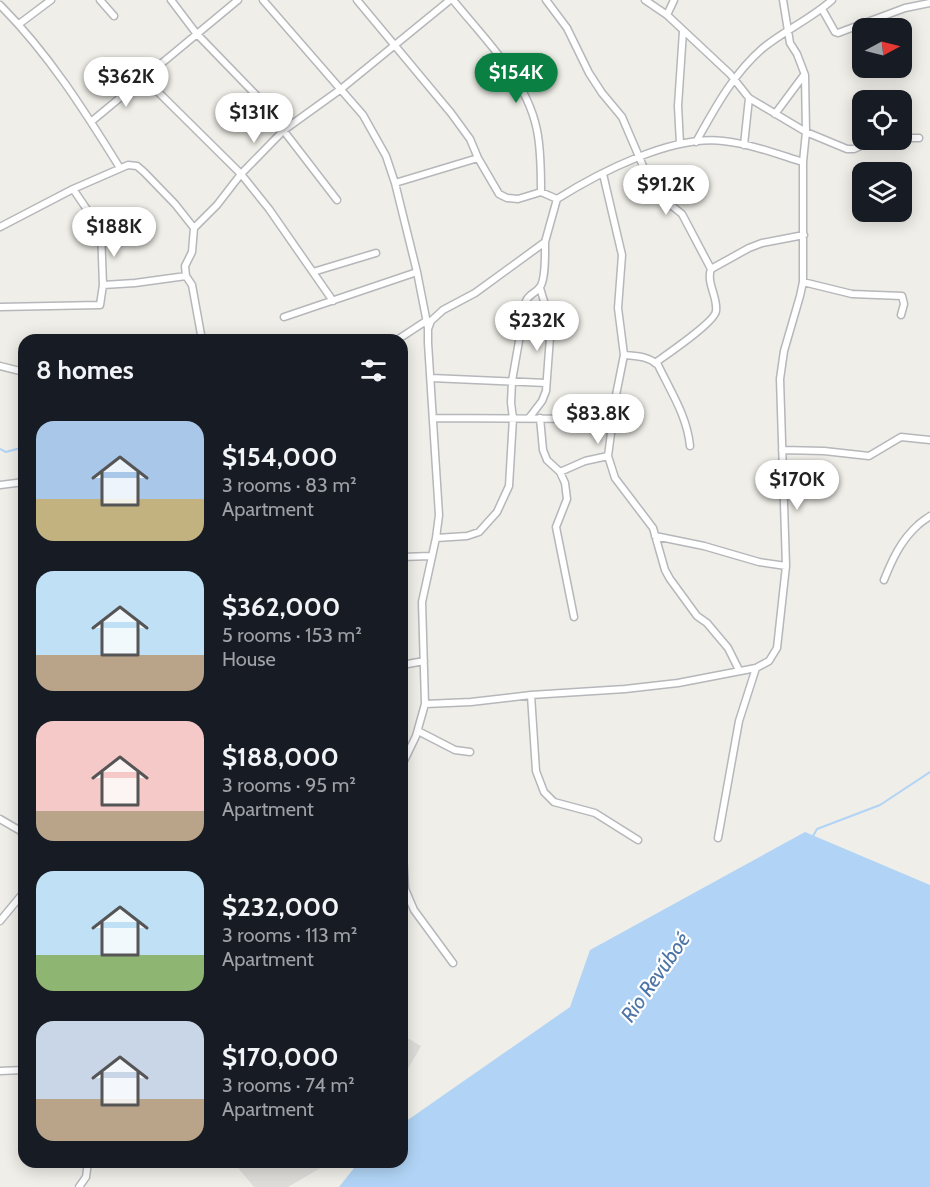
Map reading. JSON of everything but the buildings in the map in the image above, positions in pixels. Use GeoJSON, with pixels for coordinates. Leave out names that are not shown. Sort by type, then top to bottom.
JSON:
{"type":"FeatureCollection","features":[{"type":"Feature","properties":{"kind":"street"},"geometry":{"type":"LineString","coordinates":[[19,24],[51,0]]}},
{"type":"Feature","properties":{"kind":"street"},"geometry":{"type":"LineString","coordinates":[[100,0],[114,16]]}},
{"type":"Feature","properties":{"kind":"street"},"geometry":{"type":"LineString","coordinates":[[171,0],[196,33],[257,96],[337,200]]}},
{"type":"Feature","properties":{"kind":"street"},"geometry":{"type":"LineString","coordinates":[[92,121],[238,0]]}},
{"type":"Feature","properties":{"kind":"street"},"geometry":{"type":"LineString","coordinates":[[263,0],[363,115],[386,156],[417,272],[428,329],[439,497],[436,537],[422,602],[424,704],[418,731],[408,752]]}},
{"type":"Feature","properties":{"kind":"street"},"geometry":{"type":"LineString","coordinates":[[357,0],[451,112],[470,139],[499,194],[507,198],[518,199],[541,192],[557,200]]}},
{"type":"Feature","properties":{"kind":"street"},"geometry":{"type":"LineString","coordinates":[[201,334],[192,285],[186,276],[185,266],[192,252],[194,228],[217,205],[241,174],[284,130],[341,89],[452,0],[502,60],[516,79],[527,100],[538,134],[541,192]]}},
{"type":"Feature","properties":{"kind":"street"},"geometry":{"type":"LineString","coordinates":[[546,0],[567,28],[589,73],[622,117],[646,173],[653,184],[682,214],[711,269]]}},
{"type":"Feature","properties":{"kind":"street"},"geometry":{"type":"LineString","coordinates":[[645,0],[667,15],[733,78],[749,98],[806,132],[852,149]]}},
{"type":"Feature","properties":{"kind":"street"},"geometry":{"type":"LineString","coordinates":[[667,15],[674,0]]}},
{"type":"Feature","properties":{"kind":"street"},"geometry":{"type":"LineString","coordinates":[[424,704],[625,689],[678,682],[756,668],[769,661],[777,648],[786,566],[780,379],[784,351],[803,282],[803,162],[806,132],[805,75],[787,32],[783,0]]}},
{"type":"Feature","properties":{"kind":"street"},"geometry":{"type":"LineString","coordinates":[[696,142],[733,78],[764,48],[832,0]]}},
{"type":"Feature","properties":{"kind":"street"},"geometry":{"type":"LineString","coordinates":[[822,9],[835,32],[838,33],[904,8],[930,3]]}},
{"type":"Feature","properties":{"kind":"street"},"geometry":{"type":"LineString","coordinates":[[0,5],[19,24],[56,70],[92,121],[120,168]]}},
{"type":"Feature","properties":{"kind":"street"},"geometry":{"type":"LineString","coordinates":[[680,144],[678,96],[683,31]]}},
{"type":"Feature","properties":{"kind":"street"},"geometry":{"type":"LineString","coordinates":[[775,114],[805,75]]}},
{"type":"Feature","properties":{"kind":"street"},"geometry":{"type":"LineString","coordinates":[[143,77],[241,174],[269,209],[333,301]]}},
{"type":"Feature","properties":{"kind":"street"},"geometry":{"type":"LineString","coordinates":[[744,145],[749,98]]}},
{"type":"Feature","properties":{"kind":"street"},"geometry":{"type":"LineString","coordinates":[[912,138],[919,138]]}},
{"type":"Feature","properties":{"kind":"street"},"geometry":{"type":"LineString","coordinates":[[529,418],[542,401],[546,383],[550,337],[547,311],[540,288],[545,242],[557,200],[588,180],[640,156],[680,144],[705,140],[744,145],[803,162]]}},
{"type":"Feature","properties":{"kind":"street"},"geometry":{"type":"LineString","coordinates":[[395,183],[478,158]]}},
{"type":"Feature","properties":{"kind":"street"},"geometry":{"type":"LineString","coordinates":[[0,226],[73,189],[128,165],[137,166],[176,204],[194,228]]}},
{"type":"Feature","properties":{"kind":"street"},"geometry":{"type":"LineString","coordinates":[[603,174],[622,255],[618,308],[624,355],[608,456],[615,478],[650,523],[670,579],[697,616],[707,623],[728,648],[739,670]]}},
{"type":"Feature","properties":{"kind":"street"},"geometry":{"type":"LineString","coordinates":[[0,307],[100,305],[103,285],[101,230],[73,189]]}},
{"type":"Feature","properties":{"kind":"street"},"geometry":{"type":"LineString","coordinates":[[655,363],[691,337],[714,316],[716,309],[709,275],[711,269],[762,243],[804,236]]}},
{"type":"Feature","properties":{"kind":"street"},"geometry":{"type":"LineString","coordinates":[[428,329],[431,321],[443,310],[475,293],[545,242]]}},
{"type":"Feature","properties":{"kind":"street"},"geometry":{"type":"LineString","coordinates":[[313,272],[376,253]]}},
{"type":"Feature","properties":{"kind":"street"},"geometry":{"type":"LineString","coordinates":[[284,317],[417,272]]}},
{"type":"Feature","properties":{"kind":"street"},"geometry":{"type":"LineString","coordinates":[[103,285],[186,276]]}},
{"type":"Feature","properties":{"kind":"street"},"geometry":{"type":"LineString","coordinates":[[803,282],[852,294],[902,296],[904,304],[901,315]]}},
{"type":"Feature","properties":{"kind":"street"},"geometry":{"type":"LineString","coordinates":[[436,537],[467,536],[479,532],[497,512],[509,486],[513,418],[512,381],[526,301],[528,296],[540,288]]}},
{"type":"Feature","properties":{"kind":"street"},"geometry":{"type":"LineString","coordinates":[[406,334],[426,321]]}},
{"type":"Feature","properties":{"kind":"street"},"geometry":{"type":"LineString","coordinates":[[624,355],[643,357],[655,363],[682,413],[690,446]]}},
{"type":"Feature","properties":{"kind":"street"},"geometry":{"type":"LineString","coordinates":[[0,366],[18,370]]}},
{"type":"Feature","properties":{"kind":"street"},"geometry":{"type":"LineString","coordinates":[[431,378],[546,383]]}},
{"type":"Feature","properties":{"kind":"street"},"geometry":{"type":"LineString","coordinates":[[434,418],[613,419]]}},
{"type":"Feature","properties":{"kind":"street"},"geometry":{"type":"LineString","coordinates":[[540,418],[543,450],[547,460],[560,472],[566,483],[567,499],[556,527],[574,617]]}},
{"type":"Feature","properties":{"kind":"street"},"geometry":{"type":"LineString","coordinates":[[782,450],[824,451],[869,456],[901,437],[930,440]]}},
{"type":"Feature","properties":{"kind":"street"},"geometry":{"type":"LineString","coordinates":[[560,472],[585,461],[608,456]]}},
{"type":"Feature","properties":{"kind":"street"},"geometry":{"type":"LineString","coordinates":[[0,485],[18,483]]}},
{"type":"Feature","properties":{"kind":"street"},"geometry":{"type":"LineString","coordinates":[[884,580],[895,553],[919,524],[930,516]]}},
{"type":"Feature","properties":{"kind":"street"},"geometry":{"type":"LineString","coordinates":[[656,536],[704,546],[759,562],[786,566]]}},
{"type":"Feature","properties":{"kind":"street"},"geometry":{"type":"LineString","coordinates":[[408,556],[431,556]]}},
{"type":"Feature","properties":{"kind":"street"},"geometry":{"type":"LineString","coordinates":[[408,664],[424,661]]}},
{"type":"Feature","properties":{"kind":"street"},"geometry":{"type":"LineString","coordinates":[[718,838],[739,721],[756,668]]}},
{"type":"Feature","properties":{"kind":"street"},"geometry":{"type":"LineString","coordinates":[[531,695],[536,771],[544,792],[554,802],[595,813],[638,840]]}},
{"type":"Feature","properties":{"kind":"street"},"geometry":{"type":"LineString","coordinates":[[418,731],[454,750],[470,752]]}},
{"type":"Feature","properties":{"kind":"street"},"geometry":{"type":"LineString","coordinates":[[0,819],[18,830]]}},
{"type":"Feature","properties":{"kind":"street"},"geometry":{"type":"LineString","coordinates":[[408,896],[414,910],[453,963]]}},
{"type":"Feature","properties":{"kind":"street"},"geometry":{"type":"LineString","coordinates":[[0,921],[18,899]]}},
{"type":"Feature","properties":{"kind":"street"},"geometry":{"type":"LineString","coordinates":[[0,1071],[18,1070]]}},
{"type":"Feature","properties":{"kind":"street"},"geometry":{"type":"LineString","coordinates":[[79,1187],[86,1177],[87,1168]]}},
{"type":"Feature","properties":{"kind":"shaded area"},"geometry":{"type":"Polygon","coordinates":[[[408,1038],[421,1046],[408,1069],[408,1038]]]}},
{"type":"Feature","properties":{"kind":"shaded area"},"geometry":{"type":"Polygon","coordinates":[[[238,1168],[320,1168],[288,1187],[254,1187],[238,1168]]]}},
{"type":"Feature","properties":{"kind":"water","name":"Rio Revúboé"},"geometry":{"type":"Polygon","coordinates":[[[805,832],[930,885],[930,1187],[339,1187],[354,1168],[408,1168],[408,1120],[570,1007],[590,950],[805,832]]]}},
{"type":"Feature","properties":{"kind":"waterway"},"geometry":{"type":"LineString","coordinates":[[0,449],[6,452],[18,449]]}},
{"type":"Feature","properties":{"kind":"waterway"},"geometry":{"type":"LineString","coordinates":[[813,836],[817,829],[880,805],[930,772]]}}]}
